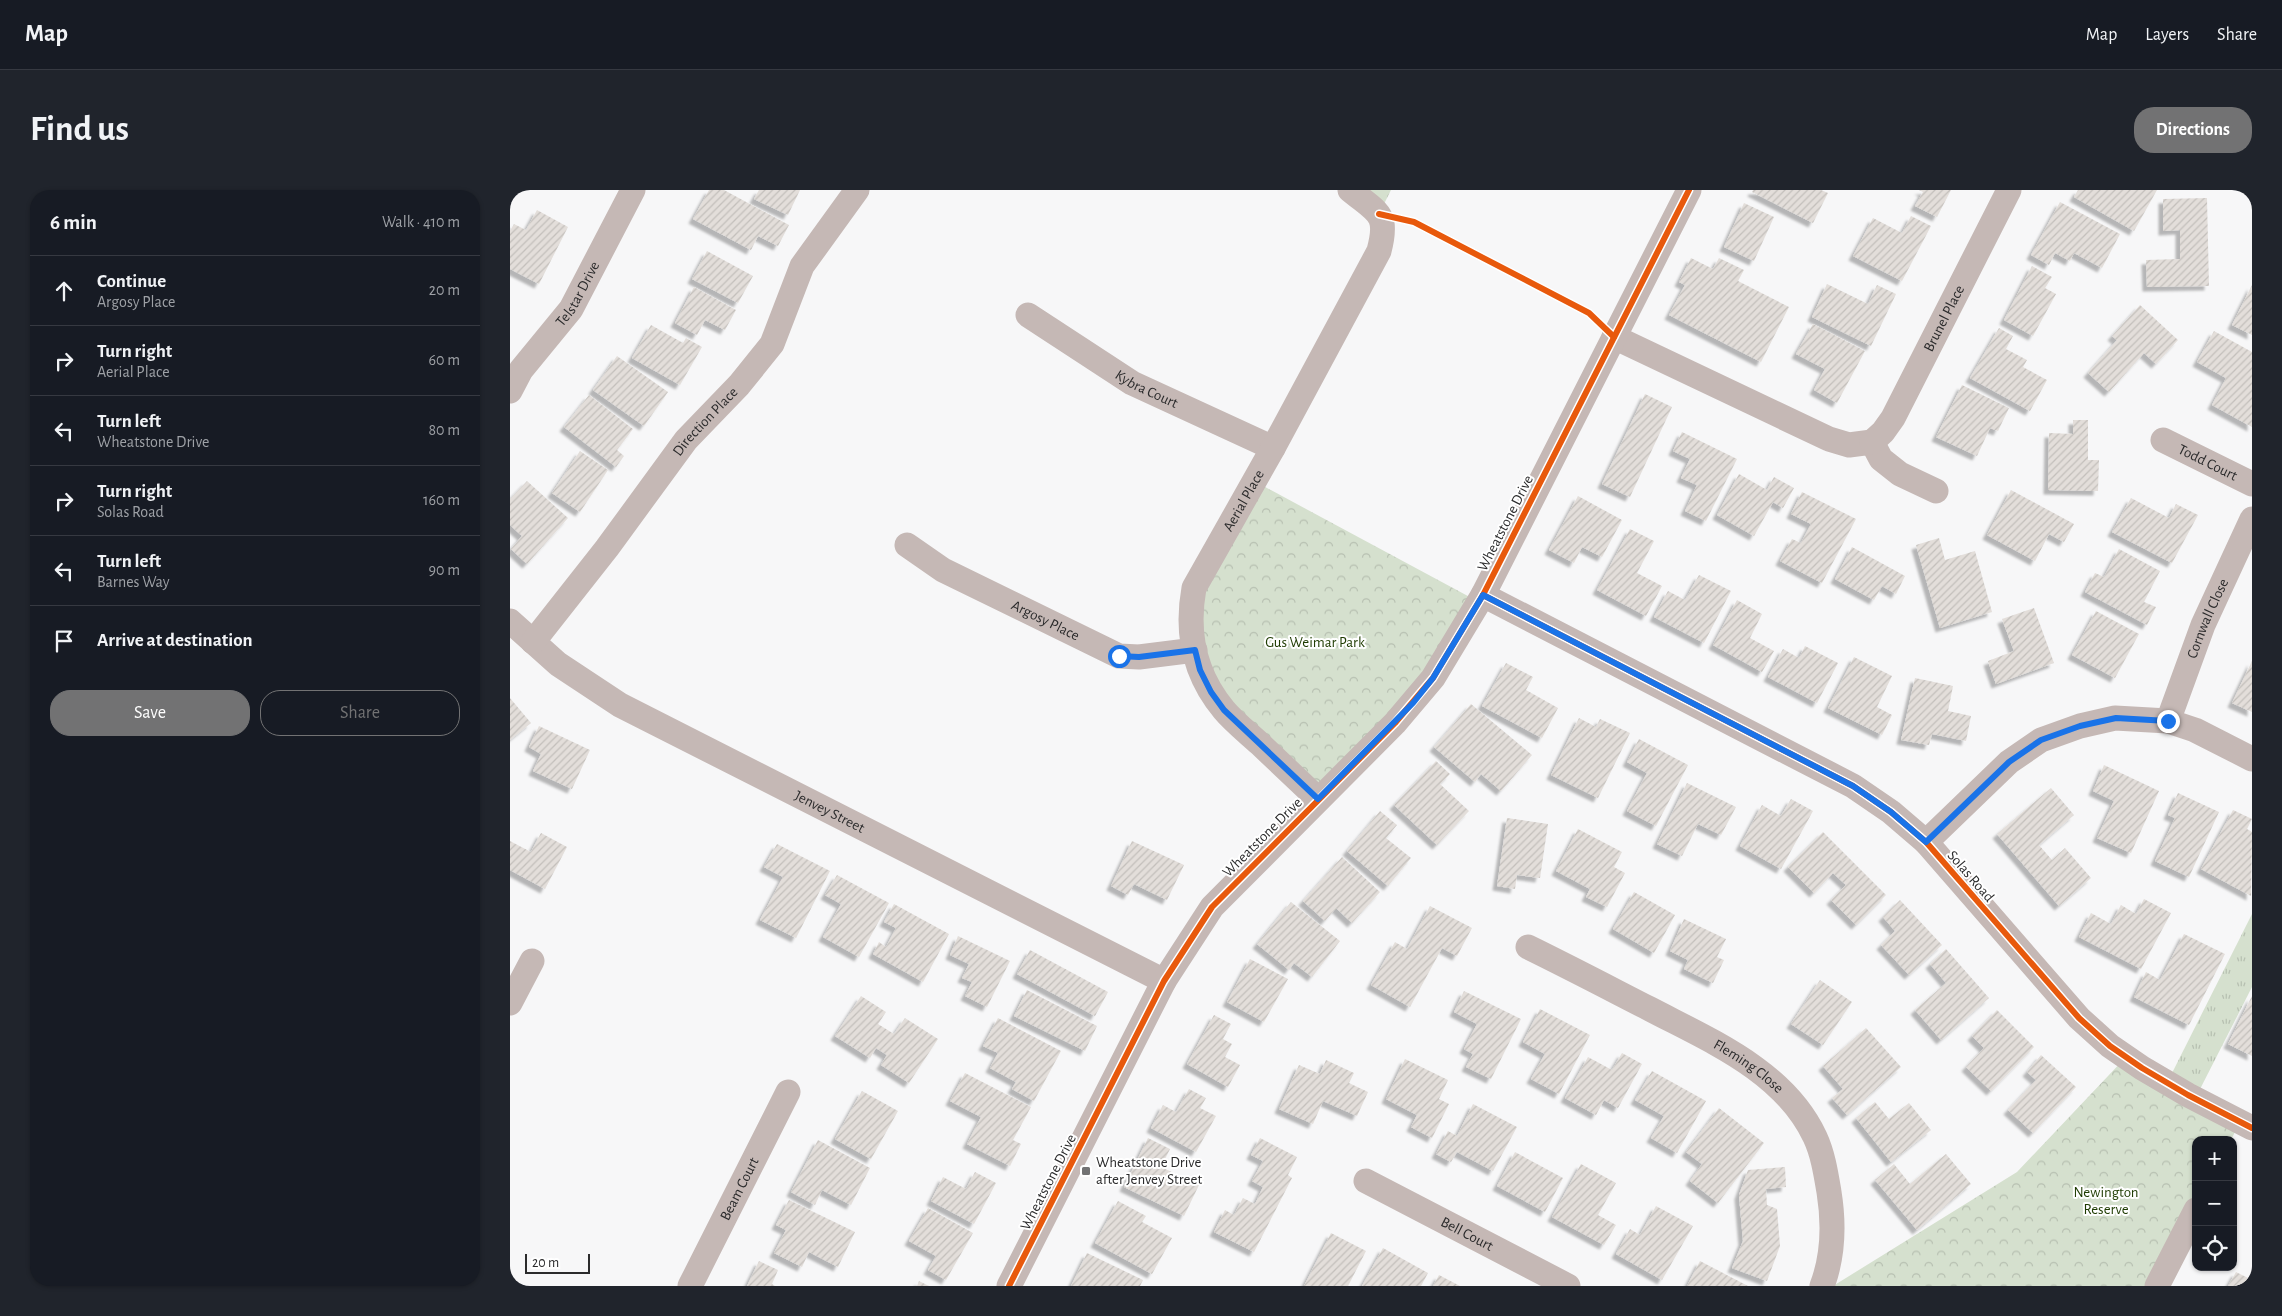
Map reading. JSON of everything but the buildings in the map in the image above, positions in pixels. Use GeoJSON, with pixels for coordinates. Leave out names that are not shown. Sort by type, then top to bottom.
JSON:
{"type":"FeatureCollection","features":[{"type":"Feature","properties":{"kind":"street","name":"Direction Place"},"geometry":{"type":"LineString","coordinates":[[532,642],[607,548],[686,440],[739,385],[772,344],[802,266],[857,190]]}},
{"type":"Feature","properties":{"kind":"street","name":"Aerial Place"},"geometry":{"type":"LineString","coordinates":[[1318,799],[1224,710],[1211,692],[1200,670],[1190,630],[1194,588],[1273,448],[1379,252],[1384,230],[1379,214],[1350,190]]}},
{"type":"Feature","properties":{"kind":"street","name":"Wheatstone Drive"},"geometry":{"type":"LineString","coordinates":[[1009,1286],[1164,981],[1212,907],[1413,703],[1433,678],[1483,595],[1689,190]]}},
{"type":"Feature","properties":{"kind":"street","name":"Brunel Place"},"geometry":{"type":"LineString","coordinates":[[1872,442],[1883,432],[1893,418],[2009,190]]}},
{"type":"Feature","properties":{"kind":"street","name":"Telstar Drive"},"geometry":{"type":"LineString","coordinates":[[510,390],[521,370],[571,310],[628,192]]}},
{"type":"Feature","properties":{"kind":"street","name":"Kybra Court"},"geometry":{"type":"LineString","coordinates":[[1028,315],[1132,383],[1273,448]]}},
{"type":"Feature","properties":{"kind":"street"},"geometry":{"type":"LineString","coordinates":[[1614,337],[1829,439],[1849,445],[1872,442],[1881,460],[1900,474],[1936,491]]}},
{"type":"Feature","properties":{"kind":"street","name":"Todd Court"},"geometry":{"type":"LineString","coordinates":[[2163,440],[2252,484]]}},
{"type":"Feature","properties":{"kind":"street","name":"Cornwall Close"},"geometry":{"type":"LineString","coordinates":[[2168,721],[2203,625],[2252,519]]}},
{"type":"Feature","properties":{"kind":"street","name":"Argosy Place"},"geometry":{"type":"LineString","coordinates":[[907,545],[943,570],[1119,656],[1139,657],[1195,650]]}},
{"type":"Feature","properties":{"kind":"street","name":"Solas Road"},"geometry":{"type":"LineString","coordinates":[[1483,595],[1853,786],[1891,812],[1926,842],[2079,1018],[2110,1046],[2241,1130]]}},
{"type":"Feature","properties":{"kind":"street","name":"Jenvey Street"},"geometry":{"type":"LineString","coordinates":[[510,621],[558,664],[620,705],[1164,981]]}},
{"type":"Feature","properties":{"kind":"street"},"geometry":{"type":"LineString","coordinates":[[1926,842],[2009,762],[2041,740],[2080,726],[2116,718],[2168,721],[2195,730],[2252,759]]}},
{"type":"Feature","properties":{"kind":"street","name":"Fleming Close"},"geometry":{"type":"LineString","coordinates":[[1528,946],[1741,1056],[1774,1083],[1796,1108],[1816,1137],[1826,1172],[1833,1213],[1831,1247],[1822,1286]]}},
{"type":"Feature","properties":{"kind":"street"},"geometry":{"type":"LineString","coordinates":[[510,1003],[532,961]]}},
{"type":"Feature","properties":{"kind":"street","name":"Beam Court"},"geometry":{"type":"LineString","coordinates":[[690,1286],[788,1092]]}},
{"type":"Feature","properties":{"kind":"street","name":"Bell Court"},"geometry":{"type":"LineString","coordinates":[[1366,1181],[1568,1286]]}},
{"type":"Feature","properties":{"kind":"street"},"geometry":{"type":"LineString","coordinates":[[2158,1286],[2192,1218]]}},
{"type":"Feature","properties":{"kind":"green space"},"geometry":{"type":"Polygon","coordinates":[[[1350,190],[1391,190],[1379,214],[1350,190]]]}},
{"type":"Feature","properties":{"kind":"green space","name":"Gus Weimar Park"},"geometry":{"type":"Polygon","coordinates":[[[1254,481],[1479,602],[1433,678],[1318,799],[1224,710],[1190,608],[1254,481]]]}},
{"type":"Feature","properties":{"kind":"green space"},"geometry":{"type":"Polygon","coordinates":[[[2252,914],[2252,987],[2195,1099],[2167,1083],[2252,914]]]}},
{"type":"Feature","properties":{"kind":"green space","name":"Newington Reserve"},"geometry":{"type":"Polygon","coordinates":[[[2126,1057],[2240,1122],[2233,1136],[2192,1136],[2192,1218],[2157,1286],[1833,1286],[2017,1172],[2126,1057]]]}},
{"type":"Feature","properties":{"kind":"cycle path"},"geometry":{"type":"LineString","coordinates":[[1009,1286],[1164,981],[1212,907],[1395,723],[1433,678],[1483,595],[1689,190]]}},
{"type":"Feature","properties":{"kind":"cycle path"},"geometry":{"type":"LineString","coordinates":[[1379,214],[1414,222],[1589,313],[1614,337]]}},
{"type":"Feature","properties":{"kind":"cycle path"},"geometry":{"type":"LineString","coordinates":[[1483,595],[1853,786],[1891,812],[1926,842],[2079,1018],[2110,1046],[2142,1068],[2188,1095],[2252,1128]]}},
{"type":"Feature","properties":{"kind":"place","name":"Wheatstone Drive after Jenvey Street"},"geometry":{"type":"Point","coordinates":[1086,1171]}},
{"type":"Feature","properties":{"kind":"route"},"geometry":{"type":"LineString","coordinates":[[1119,656],[1139,657],[1195,650],[1200,670],[1211,692],[1224,710],[1318,799],[1413,703],[1433,678],[1483,595],[1853,786],[1891,812],[1926,842],[2009,762],[2041,740],[2080,726],[2116,718],[2168,721]]}}]}
